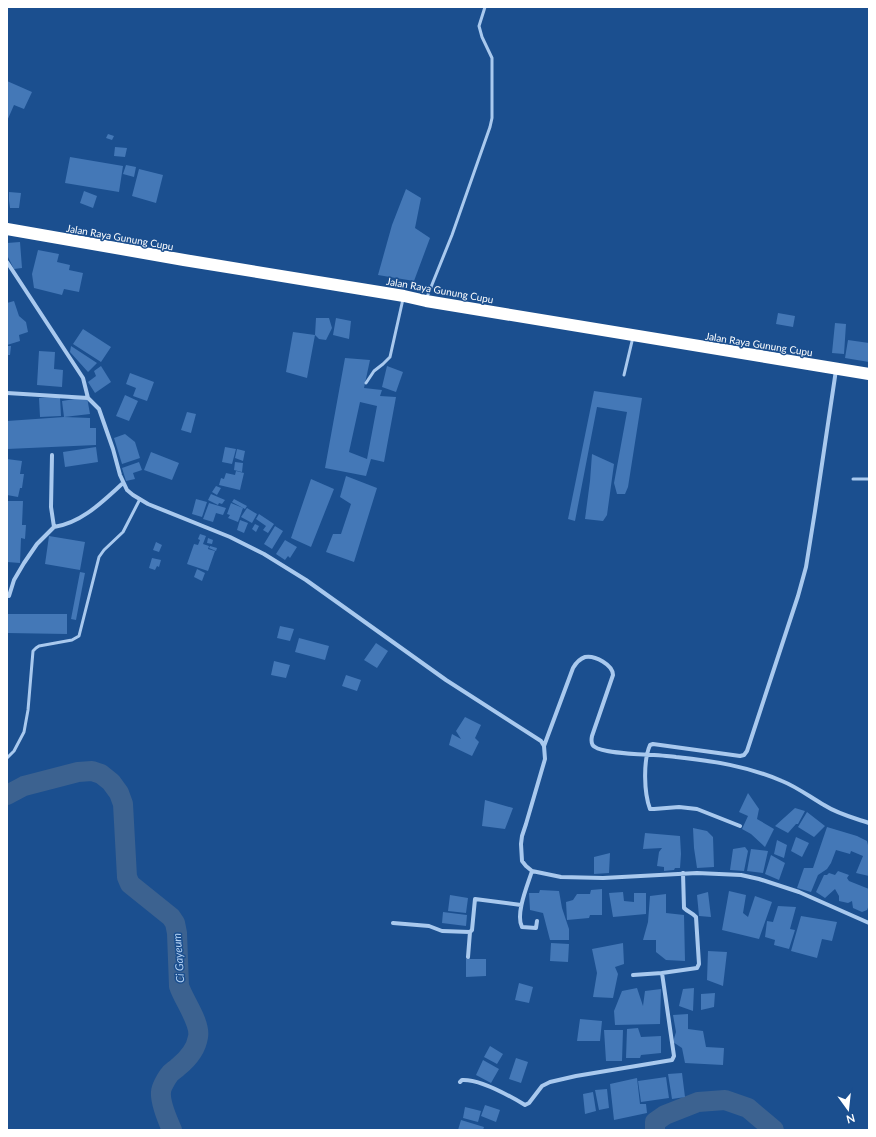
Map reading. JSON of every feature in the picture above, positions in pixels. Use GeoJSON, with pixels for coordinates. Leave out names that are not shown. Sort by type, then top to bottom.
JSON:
{"type":"FeatureCollection","features":[{"type":"Feature","properties":{"kind":"highway","name":"Jalan Raya Gunung Cupu"},"geometry":{"type":"LineString","coordinates":[[7,229],[404,296],[426,301],[869,374]]}},
{"type":"Feature","properties":{"kind":"street"},"geometry":{"type":"LineString","coordinates":[[7,262],[84,378],[88,398],[99,409],[123,483],[127,490],[148,504],[230,537],[281,564],[306,580],[446,680],[542,741],[545,759],[522,836],[521,844],[522,861],[532,871],[561,877],[602,878],[683,873],[741,875],[759,879],[799,892],[869,923]]}},
{"type":"Feature","properties":{"kind":"street"},"geometry":{"type":"LineString","coordinates":[[740,826],[697,809],[679,806],[650,809],[645,777],[647,753],[651,744],[740,756],[744,755],[747,751],[798,596],[806,567],[836,369]]}},
{"type":"Feature","properties":{"kind":"street"},"geometry":{"type":"LineString","coordinates":[[7,393],[88,398]]}},
{"type":"Feature","properties":{"kind":"street"},"geometry":{"type":"LineString","coordinates":[[52,455],[51,507],[54,527]]}},
{"type":"Feature","properties":{"kind":"street"},"geometry":{"type":"LineString","coordinates":[[9,596],[14,580],[24,563],[38,544],[54,527],[64,526],[76,521],[102,502],[123,483]]}},
{"type":"Feature","properties":{"kind":"street"},"geometry":{"type":"LineString","coordinates":[[544,746],[573,668],[581,659],[591,657],[598,659],[609,666],[614,675],[592,736],[593,746],[600,750],[606,751],[647,753],[721,762],[742,767],[784,782],[835,811],[869,823]]}},
{"type":"Feature","properties":{"kind":"street"},"geometry":{"type":"LineString","coordinates":[[532,871],[519,919],[522,927],[536,928],[537,921]]}},
{"type":"Feature","properties":{"kind":"street"},"geometry":{"type":"LineString","coordinates":[[633,975],[697,968],[699,964],[696,917],[684,908],[683,873]]}},
{"type":"Feature","properties":{"kind":"street"},"geometry":{"type":"LineString","coordinates":[[468,957],[475,899],[522,905]]}},
{"type":"Feature","properties":{"kind":"street"},"geometry":{"type":"LineString","coordinates":[[393,923],[429,926],[442,931],[470,932]]}},
{"type":"Feature","properties":{"kind":"street"},"geometry":{"type":"LineString","coordinates":[[460,1082],[468,1079],[481,1083],[506,1094],[525,1105],[529,1103],[542,1086],[550,1082],[576,1076],[672,1060],[674,1056],[662,973]]}},
{"type":"Feature","properties":{"kind":"lane"},"geometry":{"type":"LineString","coordinates":[[426,301],[452,235],[492,118],[492,58],[482,37],[479,26],[485,7]]}},
{"type":"Feature","properties":{"kind":"lane"},"geometry":{"type":"LineString","coordinates":[[366,383],[374,371],[390,357],[404,296]]}},
{"type":"Feature","properties":{"kind":"lane"},"geometry":{"type":"LineString","coordinates":[[624,375],[633,335]]}},
{"type":"Feature","properties":{"kind":"lane"},"geometry":{"type":"LineString","coordinates":[[853,479],[869,479]]}},
{"type":"Feature","properties":{"kind":"lane"},"geometry":{"type":"LineString","coordinates":[[7,758],[14,751],[24,732],[28,710],[33,651],[39,646],[72,640],[79,636],[101,554],[123,532],[140,499]]}},
{"type":"Feature","properties":{"kind":"building"},"geometry":{"type":"Polygon","coordinates":[[[7,81],[32,92],[24,109],[14,105],[7,121],[7,81]]]}},
{"type":"Feature","properties":{"kind":"building"},"geometry":{"type":"Polygon","coordinates":[[[108,134],[114,136],[112,140],[106,138],[108,134]]]}},
{"type":"Feature","properties":{"kind":"building"},"geometry":{"type":"Polygon","coordinates":[[[115,147],[127,148],[125,157],[114,156],[115,147]]]}},
{"type":"Feature","properties":{"kind":"building"},"geometry":{"type":"Polygon","coordinates":[[[70,157],[123,166],[119,192],[65,183],[70,157]]]}},
{"type":"Feature","properties":{"kind":"building"},"geometry":{"type":"Polygon","coordinates":[[[126,165],[136,167],[134,177],[123,174],[126,165]]]}},
{"type":"Feature","properties":{"kind":"building"},"geometry":{"type":"Polygon","coordinates":[[[139,169],[163,175],[156,203],[132,196],[139,169]]]}},
{"type":"Feature","properties":{"kind":"building"},"geometry":{"type":"Polygon","coordinates":[[[406,189],[421,198],[415,228],[430,238],[414,281],[378,275],[392,225],[406,189]]]}},
{"type":"Feature","properties":{"kind":"building"},"geometry":{"type":"Polygon","coordinates":[[[84,191],[97,196],[93,208],[80,203],[84,191]]]}},
{"type":"Feature","properties":{"kind":"building"},"geometry":{"type":"Polygon","coordinates":[[[9,192],[21,193],[19,208],[10,208],[9,192]]]}},
{"type":"Feature","properties":{"kind":"building"},"geometry":{"type":"Polygon","coordinates":[[[20,242],[22,268],[14,269],[7,255],[7,243],[20,242]]]}},
{"type":"Feature","properties":{"kind":"building"},"geometry":{"type":"Polygon","coordinates":[[[38,250],[59,254],[57,262],[70,265],[69,270],[83,273],[79,292],[64,289],[62,295],[34,288],[32,274],[38,250]]]}},
{"type":"Feature","properties":{"kind":"building"},"geometry":{"type":"Polygon","coordinates":[[[14,301],[19,316],[26,322],[28,332],[19,335],[20,341],[7,345],[7,303],[14,301]]]}},
{"type":"Feature","properties":{"kind":"building"},"geometry":{"type":"Polygon","coordinates":[[[778,313],[795,316],[793,327],[776,324],[778,313]]]}},
{"type":"Feature","properties":{"kind":"building"},"geometry":{"type":"Polygon","coordinates":[[[316,318],[329,318],[332,328],[326,340],[319,339],[315,335],[316,318]]]}},
{"type":"Feature","properties":{"kind":"building"},"geometry":{"type":"Polygon","coordinates":[[[336,318],[351,321],[349,339],[333,335],[336,318]]]}},
{"type":"Feature","properties":{"kind":"building"},"geometry":{"type":"Polygon","coordinates":[[[835,323],[846,324],[844,354],[832,353],[835,323]]]}},
{"type":"Feature","properties":{"kind":"building"},"geometry":{"type":"Polygon","coordinates":[[[83,329],[111,347],[101,362],[73,344],[83,329]]]}},
{"type":"Feature","properties":{"kind":"building"},"geometry":{"type":"Polygon","coordinates":[[[293,332],[315,335],[307,378],[286,372],[293,332]]]}},
{"type":"Feature","properties":{"kind":"building"},"geometry":{"type":"Polygon","coordinates":[[[848,340],[869,343],[869,362],[845,358],[848,340]]]}},
{"type":"Feature","properties":{"kind":"building"},"geometry":{"type":"Polygon","coordinates":[[[7,346],[11,346],[10,355],[7,355],[7,346]]]}},
{"type":"Feature","properties":{"kind":"building"},"geometry":{"type":"Polygon","coordinates":[[[71,346],[97,363],[88,372],[70,352],[71,346]]]}},
{"type":"Feature","properties":{"kind":"building"},"geometry":{"type":"Polygon","coordinates":[[[39,351],[55,352],[54,369],[63,370],[62,387],[37,385],[39,351]]]}},
{"type":"Feature","properties":{"kind":"building"},"geometry":{"type":"Polygon","coordinates":[[[345,358],[370,360],[364,388],[382,390],[380,396],[396,397],[384,462],[371,459],[366,476],[325,468],[345,358]],[[360,402],[349,452],[367,459],[377,406],[360,402]]]}},
{"type":"Feature","properties":{"kind":"building"},"geometry":{"type":"Polygon","coordinates":[[[101,366],[111,382],[95,393],[88,382],[96,376],[94,371],[101,366]]]}},
{"type":"Feature","properties":{"kind":"building"},"geometry":{"type":"Polygon","coordinates":[[[387,366],[403,372],[396,392],[382,387],[387,366]]]}},
{"type":"Feature","properties":{"kind":"building"},"geometry":{"type":"Polygon","coordinates":[[[130,373],[154,382],[147,401],[133,396],[136,388],[126,384],[130,373]]]}},
{"type":"Feature","properties":{"kind":"building"},"geometry":{"type":"Polygon","coordinates":[[[594,391],[642,398],[628,487],[625,494],[617,494],[614,483],[627,412],[597,407],[575,521],[568,519],[594,391]]]}},
{"type":"Feature","properties":{"kind":"building"},"geometry":{"type":"Polygon","coordinates":[[[125,395],[138,401],[129,421],[116,416],[125,395]]]}},
{"type":"Feature","properties":{"kind":"building"},"geometry":{"type":"Polygon","coordinates":[[[60,397],[61,416],[40,417],[39,398],[60,397]]]}},
{"type":"Feature","properties":{"kind":"building"},"geometry":{"type":"Polygon","coordinates":[[[87,397],[90,414],[64,417],[62,401],[87,397]]]}},
{"type":"Feature","properties":{"kind":"building"},"geometry":{"type":"Polygon","coordinates":[[[187,412],[196,414],[191,433],[181,430],[187,412]]]}},
{"type":"Feature","properties":{"kind":"building"},"geometry":{"type":"Polygon","coordinates":[[[64,417],[90,418],[90,428],[96,428],[96,445],[7,449],[7,421],[64,417]]]}},
{"type":"Feature","properties":{"kind":"building"},"geometry":{"type":"Polygon","coordinates":[[[125,434],[135,442],[140,458],[122,464],[114,438],[125,434]]]}},
{"type":"Feature","properties":{"kind":"building"},"geometry":{"type":"Polygon","coordinates":[[[96,447],[98,462],[65,467],[63,452],[96,447]]]}},
{"type":"Feature","properties":{"kind":"building"},"geometry":{"type":"Polygon","coordinates":[[[225,447],[236,449],[232,464],[222,462],[225,447]]]}},
{"type":"Feature","properties":{"kind":"building"},"geometry":{"type":"Polygon","coordinates":[[[237,449],[245,451],[243,461],[235,458],[237,449]]]}},
{"type":"Feature","properties":{"kind":"building"},"geometry":{"type":"Polygon","coordinates":[[[151,452],[179,463],[172,480],[144,470],[151,452]]]}},
{"type":"Feature","properties":{"kind":"building"},"geometry":{"type":"Polygon","coordinates":[[[592,454],[614,464],[607,515],[603,521],[585,519],[592,454]]]}},
{"type":"Feature","properties":{"kind":"building"},"geometry":{"type":"Polygon","coordinates":[[[7,459],[22,461],[20,474],[24,474],[22,488],[20,488],[18,497],[7,495],[7,459]]]}},
{"type":"Feature","properties":{"kind":"building"},"geometry":{"type":"Polygon","coordinates":[[[139,462],[142,470],[133,473],[135,479],[126,481],[122,468],[139,462]]]}},
{"type":"Feature","properties":{"kind":"building"},"geometry":{"type":"Polygon","coordinates":[[[235,462],[243,463],[242,472],[234,470],[235,462]]]}},
{"type":"Feature","properties":{"kind":"building"},"geometry":{"type":"Polygon","coordinates":[[[236,471],[244,473],[240,490],[219,485],[221,478],[224,479],[226,473],[235,475],[236,471]]]}},
{"type":"Feature","properties":{"kind":"building"},"geometry":{"type":"Polygon","coordinates":[[[346,476],[377,488],[354,562],[326,552],[333,534],[341,534],[351,504],[340,497],[346,476]]]}},
{"type":"Feature","properties":{"kind":"building"},"geometry":{"type":"Polygon","coordinates":[[[311,479],[334,489],[311,547],[291,538],[311,479]]]}},
{"type":"Feature","properties":{"kind":"building"},"geometry":{"type":"Polygon","coordinates":[[[216,486],[221,488],[217,495],[212,492],[216,486]]]}},
{"type":"Feature","properties":{"kind":"building"},"geometry":{"type":"Polygon","coordinates":[[[211,494],[225,500],[222,504],[219,503],[218,505],[208,500],[211,494]]]}},
{"type":"Feature","properties":{"kind":"building"},"geometry":{"type":"Polygon","coordinates":[[[196,499],[207,502],[202,517],[192,514],[196,499]]]}},
{"type":"Feature","properties":{"kind":"building"},"geometry":{"type":"Polygon","coordinates":[[[234,499],[247,506],[245,509],[232,502],[234,499]]]}},
{"type":"Feature","properties":{"kind":"building"},"geometry":{"type":"Polygon","coordinates":[[[7,501],[23,501],[22,525],[26,525],[25,539],[21,538],[20,563],[7,562],[7,501]]]}},
{"type":"Feature","properties":{"kind":"building"},"geometry":{"type":"Polygon","coordinates":[[[209,503],[226,508],[223,515],[216,513],[213,522],[203,519],[209,503]]]}},
{"type":"Feature","properties":{"kind":"building"},"geometry":{"type":"Polygon","coordinates":[[[231,503],[243,508],[238,522],[228,518],[230,515],[227,514],[231,503]]]}},
{"type":"Feature","properties":{"kind":"building"},"geometry":{"type":"Polygon","coordinates":[[[247,508],[257,514],[252,523],[241,517],[247,508]]]}},
{"type":"Feature","properties":{"kind":"building"},"geometry":{"type":"Polygon","coordinates":[[[259,514],[274,524],[268,533],[263,530],[266,526],[256,519],[259,514]]]}},
{"type":"Feature","properties":{"kind":"building"},"geometry":{"type":"Polygon","coordinates":[[[240,520],[248,523],[244,533],[237,530],[240,520]]]}},
{"type":"Feature","properties":{"kind":"building"},"geometry":{"type":"Polygon","coordinates":[[[255,524],[259,526],[256,532],[252,529],[255,524]]]}},
{"type":"Feature","properties":{"kind":"building"},"geometry":{"type":"Polygon","coordinates":[[[275,526],[283,531],[272,549],[264,544],[275,526]]]}},
{"type":"Feature","properties":{"kind":"building"},"geometry":{"type":"Polygon","coordinates":[[[200,534],[206,536],[203,544],[209,546],[208,549],[215,551],[208,571],[187,564],[194,544],[198,545],[200,534]]]}},
{"type":"Feature","properties":{"kind":"building"},"geometry":{"type":"Polygon","coordinates":[[[49,536],[85,542],[80,570],[45,564],[49,536]]]}},
{"type":"Feature","properties":{"kind":"building"},"geometry":{"type":"Polygon","coordinates":[[[208,538],[213,540],[212,544],[207,543],[208,538]]]}},
{"type":"Feature","properties":{"kind":"building"},"geometry":{"type":"Polygon","coordinates":[[[285,540],[297,547],[290,558],[288,556],[285,560],[276,554],[285,540]]]}},
{"type":"Feature","properties":{"kind":"building"},"geometry":{"type":"Polygon","coordinates":[[[156,542],[162,545],[159,552],[153,550],[156,542]]]}},
{"type":"Feature","properties":{"kind":"building"},"geometry":{"type":"Polygon","coordinates":[[[210,546],[217,548],[216,551],[209,548],[210,546]]]}},
{"type":"Feature","properties":{"kind":"building"},"geometry":{"type":"Polygon","coordinates":[[[152,558],[161,560],[159,567],[157,566],[155,570],[149,568],[152,558]]]}},
{"type":"Feature","properties":{"kind":"building"},"geometry":{"type":"Polygon","coordinates":[[[197,569],[205,573],[202,581],[194,577],[197,569]]]}},
{"type":"Feature","properties":{"kind":"building"},"geometry":{"type":"Polygon","coordinates":[[[80,572],[85,573],[76,620],[71,619],[80,572]]]}},
{"type":"Feature","properties":{"kind":"building"},"geometry":{"type":"Polygon","coordinates":[[[7,614],[67,614],[67,634],[7,633],[7,614]]]}},
{"type":"Feature","properties":{"kind":"building"},"geometry":{"type":"Polygon","coordinates":[[[280,626],[294,629],[290,641],[277,638],[280,626]]]}},
{"type":"Feature","properties":{"kind":"building"},"geometry":{"type":"Polygon","coordinates":[[[299,638],[329,646],[325,660],[295,652],[299,638]]]}},
{"type":"Feature","properties":{"kind":"building"},"geometry":{"type":"Polygon","coordinates":[[[376,643],[388,651],[377,668],[364,660],[376,643]]]}},
{"type":"Feature","properties":{"kind":"building"},"geometry":{"type":"Polygon","coordinates":[[[274,661],[290,665],[286,678],[271,675],[274,661]]]}},
{"type":"Feature","properties":{"kind":"building"},"geometry":{"type":"Polygon","coordinates":[[[346,675],[361,680],[357,691],[342,686],[346,675]]]}},
{"type":"Feature","properties":{"kind":"building"},"geometry":{"type":"Polygon","coordinates":[[[465,717],[481,725],[475,738],[479,742],[472,756],[449,745],[452,734],[461,739],[456,731],[465,717]]]}},
{"type":"Feature","properties":{"kind":"building"},"geometry":{"type":"Polygon","coordinates":[[[748,793],[759,809],[757,819],[774,829],[765,847],[751,834],[742,829],[748,816],[739,812],[748,793]]]}},
{"type":"Feature","properties":{"kind":"building"},"geometry":{"type":"Polygon","coordinates":[[[485,800],[513,808],[505,829],[482,826],[485,800]]]}},
{"type":"Feature","properties":{"kind":"building"},"geometry":{"type":"Polygon","coordinates":[[[795,808],[805,811],[798,824],[796,824],[788,833],[775,826],[795,808]]]}},
{"type":"Feature","properties":{"kind":"building"},"geometry":{"type":"Polygon","coordinates":[[[807,812],[825,826],[814,837],[798,827],[807,812]]]}},
{"type":"Feature","properties":{"kind":"building"},"geometry":{"type":"Polygon","coordinates":[[[827,827],[857,836],[867,841],[869,849],[869,876],[856,873],[863,856],[851,851],[850,854],[836,850],[827,869],[818,875],[811,892],[797,888],[804,868],[813,868],[827,827]]]}},
{"type":"Feature","properties":{"kind":"building"},"geometry":{"type":"Polygon","coordinates":[[[693,828],[707,831],[713,837],[714,867],[697,868],[693,828]]]}},
{"type":"Feature","properties":{"kind":"building"},"geometry":{"type":"Polygon","coordinates":[[[645,833],[680,836],[680,868],[664,871],[664,867],[657,866],[659,852],[662,848],[643,849],[645,833]]]}},
{"type":"Feature","properties":{"kind":"building"},"geometry":{"type":"Polygon","coordinates":[[[796,837],[809,843],[802,857],[791,851],[796,837]]]}},
{"type":"Feature","properties":{"kind":"building"},"geometry":{"type":"Polygon","coordinates":[[[777,840],[787,845],[784,858],[774,854],[777,840]]]}},
{"type":"Feature","properties":{"kind":"building"},"geometry":{"type":"Polygon","coordinates":[[[745,847],[748,851],[744,871],[730,870],[733,849],[745,847]]]}},
{"type":"Feature","properties":{"kind":"building"},"geometry":{"type":"Polygon","coordinates":[[[751,849],[768,851],[763,873],[747,871],[751,849]]]}},
{"type":"Feature","properties":{"kind":"building"},"geometry":{"type":"Polygon","coordinates":[[[610,853],[609,873],[594,874],[594,857],[610,853]]]}},
{"type":"Feature","properties":{"kind":"building"},"geometry":{"type":"Polygon","coordinates":[[[771,855],[785,863],[779,880],[765,874],[771,855]]]}},
{"type":"Feature","properties":{"kind":"building"},"geometry":{"type":"Polygon","coordinates":[[[838,871],[849,875],[847,878],[849,881],[869,889],[869,905],[867,910],[862,912],[853,908],[852,901],[848,903],[839,901],[839,896],[835,889],[825,898],[816,892],[824,875],[829,873],[835,875],[838,871]]]}},
{"type":"Feature","properties":{"kind":"building"},"geometry":{"type":"Polygon","coordinates":[[[602,889],[602,915],[590,915],[589,918],[567,920],[566,902],[573,900],[577,894],[590,894],[591,890],[602,889]]]}},
{"type":"Feature","properties":{"kind":"building"},"geometry":{"type":"Polygon","coordinates":[[[540,890],[559,891],[562,908],[569,929],[569,940],[550,940],[543,913],[530,910],[529,893],[539,893],[540,890]]]}},
{"type":"Feature","properties":{"kind":"building"},"geometry":{"type":"Polygon","coordinates":[[[729,891],[746,895],[743,913],[748,917],[755,896],[772,902],[759,939],[722,930],[729,891]]]}},
{"type":"Feature","properties":{"kind":"building"},"geometry":{"type":"Polygon","coordinates":[[[623,892],[624,901],[634,902],[634,893],[646,893],[646,914],[613,917],[609,893],[623,892]]]}},
{"type":"Feature","properties":{"kind":"building"},"geometry":{"type":"Polygon","coordinates":[[[708,892],[711,917],[699,916],[697,895],[708,892]]]}},
{"type":"Feature","properties":{"kind":"building"},"geometry":{"type":"Polygon","coordinates":[[[666,894],[666,913],[684,915],[685,961],[666,960],[656,952],[656,940],[643,940],[648,922],[650,896],[666,894]]]}},
{"type":"Feature","properties":{"kind":"building"},"geometry":{"type":"Polygon","coordinates":[[[450,895],[468,898],[466,913],[448,911],[450,895]]]}},
{"type":"Feature","properties":{"kind":"building"},"geometry":{"type":"Polygon","coordinates":[[[778,906],[796,907],[790,929],[795,930],[789,949],[774,945],[775,940],[765,937],[767,921],[773,922],[778,906]]]}},
{"type":"Feature","properties":{"kind":"building"},"geometry":{"type":"Polygon","coordinates":[[[443,912],[467,915],[466,926],[442,923],[443,912]]]}},
{"type":"Feature","properties":{"kind":"building"},"geometry":{"type":"Polygon","coordinates":[[[801,916],[837,922],[832,941],[822,939],[817,958],[791,951],[801,916]]]}},
{"type":"Feature","properties":{"kind":"building"},"geometry":{"type":"Polygon","coordinates":[[[551,943],[569,944],[568,962],[550,961],[551,943]]]}},
{"type":"Feature","properties":{"kind":"building"},"geometry":{"type":"Polygon","coordinates":[[[623,943],[624,964],[615,967],[618,974],[613,998],[593,997],[597,973],[592,949],[623,943]]]}},
{"type":"Feature","properties":{"kind":"building"},"geometry":{"type":"Polygon","coordinates":[[[708,951],[727,952],[723,986],[707,980],[708,951]]]}},
{"type":"Feature","properties":{"kind":"building"},"geometry":{"type":"Polygon","coordinates":[[[466,959],[486,959],[486,976],[466,977],[466,959]]]}},
{"type":"Feature","properties":{"kind":"building"},"geometry":{"type":"Polygon","coordinates":[[[519,983],[533,987],[529,1003],[515,1000],[519,983]]]}},
{"type":"Feature","properties":{"kind":"building"},"geometry":{"type":"Polygon","coordinates":[[[637,988],[643,1006],[645,991],[661,989],[660,1024],[615,1025],[614,1011],[622,991],[637,988]]]}},
{"type":"Feature","properties":{"kind":"building"},"geometry":{"type":"Polygon","coordinates":[[[694,988],[693,1011],[679,1006],[683,989],[694,988]]]}},
{"type":"Feature","properties":{"kind":"building"},"geometry":{"type":"Polygon","coordinates":[[[715,993],[714,1007],[701,1010],[701,994],[715,993]]]}},
{"type":"Feature","properties":{"kind":"building"},"geometry":{"type":"Polygon","coordinates":[[[688,1014],[688,1029],[703,1031],[706,1047],[724,1048],[723,1065],[685,1063],[682,1048],[673,1042],[676,1032],[673,1015],[688,1014]]]}},
{"type":"Feature","properties":{"kind":"building"},"geometry":{"type":"Polygon","coordinates":[[[580,1019],[602,1021],[600,1041],[577,1041],[580,1019]]]}},
{"type":"Feature","properties":{"kind":"building"},"geometry":{"type":"Polygon","coordinates":[[[638,1028],[641,1037],[661,1036],[661,1053],[641,1055],[640,1058],[626,1058],[627,1029],[638,1028]]]}},
{"type":"Feature","properties":{"kind":"building"},"geometry":{"type":"Polygon","coordinates":[[[604,1030],[623,1030],[622,1061],[606,1061],[604,1030]]]}},
{"type":"Feature","properties":{"kind":"building"},"geometry":{"type":"Polygon","coordinates":[[[490,1046],[503,1054],[497,1064],[484,1057],[490,1046]]]}},
{"type":"Feature","properties":{"kind":"building"},"geometry":{"type":"Polygon","coordinates":[[[516,1058],[528,1062],[521,1083],[509,1079],[516,1058]]]}},
{"type":"Feature","properties":{"kind":"building"},"geometry":{"type":"Polygon","coordinates":[[[483,1060],[499,1069],[491,1083],[476,1075],[483,1060]]]}},
{"type":"Feature","properties":{"kind":"building"},"geometry":{"type":"Polygon","coordinates":[[[682,1073],[685,1097],[672,1099],[668,1074],[682,1073]]]}},
{"type":"Feature","properties":{"kind":"building"},"geometry":{"type":"Polygon","coordinates":[[[666,1077],[669,1098],[641,1102],[638,1081],[666,1077]]]}},
{"type":"Feature","properties":{"kind":"building"},"geometry":{"type":"Polygon","coordinates":[[[637,1078],[640,1104],[646,1104],[647,1113],[614,1120],[610,1084],[637,1078]]]}},
{"type":"Feature","properties":{"kind":"building"},"geometry":{"type":"Polygon","coordinates":[[[607,1089],[609,1108],[599,1110],[595,1090],[607,1089]]]}},
{"type":"Feature","properties":{"kind":"building"},"geometry":{"type":"Polygon","coordinates":[[[593,1092],[596,1111],[585,1114],[583,1094],[593,1092]]]}},
{"type":"Feature","properties":{"kind":"building"},"geometry":{"type":"Polygon","coordinates":[[[485,1105],[500,1110],[496,1122],[481,1116],[485,1105]]]}},
{"type":"Feature","properties":{"kind":"building"},"geometry":{"type":"Polygon","coordinates":[[[465,1107],[481,1111],[478,1122],[463,1118],[465,1107]]]}},
{"type":"Feature","properties":{"kind":"building"},"geometry":{"type":"Polygon","coordinates":[[[461,1120],[484,1127],[483,1130],[458,1130],[461,1120]]]}},
{"type":"Feature","properties":{"kind":"waterway","name":"Ci Gayeum"},"geometry":{"type":"LineString","coordinates":[[7,795],[24,786],[78,772],[92,771],[101,774],[111,782],[119,793],[123,804],[127,877],[130,884],[171,917],[175,923],[177,933],[179,986],[195,1019],[198,1031],[197,1042],[191,1054],[170,1074],[161,1090],[166,1117],[172,1130]]}},
{"type":"Feature","properties":{"kind":"waterway","name":"Ci Gayeum"},"geometry":{"type":"LineString","coordinates":[[655,1130],[655,1122],[665,1115],[698,1102],[725,1100],[748,1108],[774,1130]]}}]}
